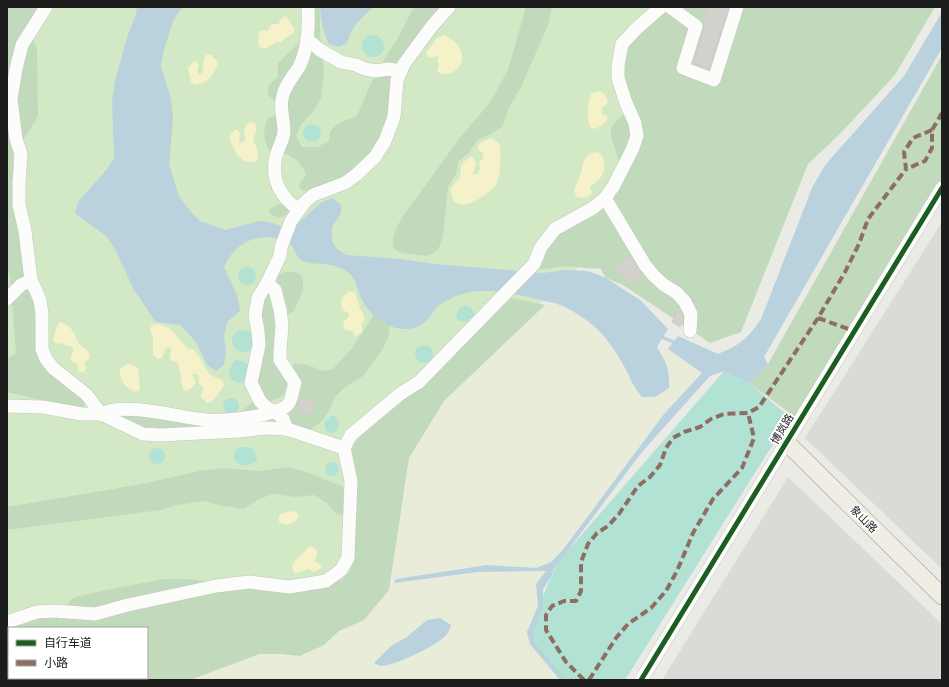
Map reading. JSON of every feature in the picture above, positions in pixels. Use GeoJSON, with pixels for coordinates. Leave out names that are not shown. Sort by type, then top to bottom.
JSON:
{"type":"FeatureCollection","features":[{"type":"Feature","properties":{"kind":"main road","name":"象山路"},"geometry":{"type":"LineString","coordinates":[[786,442],[942,596]]}},
{"type":"Feature","properties":{"kind":"street"},"geometry":{"type":"LineString","coordinates":[[46,7],[22,45],[16,69],[12,98],[16,139],[21,154],[19,205],[25,231],[31,280],[40,300],[42,314],[42,349],[46,359],[53,368],[87,395],[101,414]]}},
{"type":"Feature","properties":{"kind":"street"},"geometry":{"type":"LineString","coordinates":[[299,210],[287,202],[279,188],[275,174],[275,161],[284,133],[282,99],[291,77],[299,66],[307,39],[309,28],[308,7]]}},
{"type":"Feature","properties":{"kind":"street"},"geometry":{"type":"LineString","coordinates":[[287,430],[283,419],[260,401],[251,382],[259,345],[255,315],[258,298],[280,256],[281,247],[291,221],[299,210],[313,195],[345,183],[375,157],[385,141],[394,117],[397,80],[404,64],[449,7]]}},
{"type":"Feature","properties":{"kind":"street"},"geometry":{"type":"LineString","coordinates":[[7,622],[37,612],[55,611],[95,614],[128,605],[216,586],[249,582],[289,588],[326,582],[341,570],[348,558],[351,481],[344,448],[351,435],[400,394],[419,382],[534,264],[541,246],[555,229],[593,208],[605,198],[613,187],[632,150],[637,136],[635,123],[626,103],[618,78],[618,66],[622,44],[637,28],[661,7]]}},
{"type":"Feature","properties":{"kind":"street"},"geometry":{"type":"LineString","coordinates":[[670,7],[696,26],[683,68],[714,80],[737,7]]}},
{"type":"Feature","properties":{"kind":"street"},"geometry":{"type":"LineString","coordinates":[[307,39],[320,50],[341,62],[376,71],[388,69],[401,71]]}},
{"type":"Feature","properties":{"kind":"street","name":"博岚路"},"geometry":{"type":"LineString","coordinates":[[641,680],[942,188]]}},
{"type":"Feature","properties":{"kind":"street"},"geometry":{"type":"LineString","coordinates":[[605,198],[645,265],[664,286],[676,293],[685,302],[691,314],[690,331]]}},
{"type":"Feature","properties":{"kind":"street"},"geometry":{"type":"LineString","coordinates":[[7,298],[21,285],[31,280]]}},
{"type":"Feature","properties":{"kind":"street"},"geometry":{"type":"LineString","coordinates":[[101,414],[107,411],[122,409],[159,412],[208,420],[258,416],[283,409],[289,403],[295,382],[280,360],[282,325],[280,309],[275,290],[267,283]]}},
{"type":"Feature","properties":{"kind":"street"},"geometry":{"type":"LineString","coordinates":[[7,406],[36,406],[82,414],[101,414],[143,434],[160,435],[240,431],[265,428],[287,430],[344,448]]}},
{"type":"Feature","properties":{"kind":"shaded area"},"geometry":{"type":"Polygon","coordinates":[[[942,222],[942,569],[805,438],[942,222]]]}},
{"type":"Feature","properties":{"kind":"shaded area"},"geometry":{"type":"Polygon","coordinates":[[[788,477],[942,624],[942,680],[662,680],[788,477]]]}},
{"type":"Feature","properties":{"kind":"green space"},"geometry":{"type":"Polygon","coordinates":[[[7,7],[696,7],[585,261],[440,397],[406,454],[383,589],[148,628],[8,627],[7,635],[7,7]]]}},
{"type":"Feature","properties":{"kind":"green space"},"geometry":{"type":"Polygon","coordinates":[[[7,7],[52,7],[33,39],[37,49],[38,116],[30,130],[13,153],[14,205],[25,273],[36,308],[38,356],[44,368],[83,399],[85,405],[80,409],[7,392],[7,359],[16,353],[10,277],[7,268],[7,7]]]}},
{"type":"Feature","properties":{"kind":"green space"},"geometry":{"type":"Polygon","coordinates":[[[302,7],[320,7],[320,36],[324,70],[321,98],[313,112],[301,124],[296,136],[302,147],[317,147],[329,141],[330,131],[339,123],[357,116],[370,85],[414,7],[443,7],[406,53],[389,112],[374,148],[361,163],[344,176],[312,190],[303,191],[299,186],[306,174],[303,168],[291,157],[269,150],[264,135],[267,119],[279,113],[276,102],[267,94],[269,85],[278,77],[278,63],[298,44],[301,34],[302,7]]]}},
{"type":"Feature","properties":{"kind":"green space"},"geometry":{"type":"Polygon","coordinates":[[[526,7],[552,7],[548,25],[522,85],[509,108],[502,127],[477,140],[470,152],[459,161],[455,176],[448,186],[443,237],[438,250],[427,256],[402,253],[394,249],[393,240],[396,228],[403,216],[462,135],[489,104],[508,70],[526,7]]]}},
{"type":"Feature","properties":{"kind":"green space"},"geometry":{"type":"Polygon","coordinates":[[[667,7],[935,7],[895,75],[838,136],[808,164],[741,332],[710,343],[623,285],[606,278],[600,268],[591,269],[565,266],[543,269],[536,268],[539,242],[590,206],[606,190],[619,161],[611,137],[612,127],[616,121],[632,109],[623,73],[627,47],[667,7]]]}},
{"type":"Feature","properties":{"kind":"green space"},"geometry":{"type":"Polygon","coordinates":[[[373,35],[381,38],[384,46],[381,54],[373,57],[365,54],[362,46],[365,38],[373,35]]]}},
{"type":"Feature","properties":{"kind":"green space"},"geometry":{"type":"Polygon","coordinates":[[[942,55],[942,188],[799,420],[750,384],[768,364],[942,55]]]}},
{"type":"Feature","properties":{"kind":"green space"},"geometry":{"type":"Polygon","coordinates":[[[308,124],[316,124],[321,129],[319,140],[316,142],[308,142],[303,137],[303,129],[308,124]]]}},
{"type":"Feature","properties":{"kind":"green space"},"geometry":{"type":"Polygon","coordinates":[[[279,204],[286,206],[289,213],[278,218],[269,213],[270,208],[279,204]]]}},
{"type":"Feature","properties":{"kind":"green space"},"geometry":{"type":"Polygon","coordinates":[[[243,267],[251,267],[256,272],[254,283],[251,285],[243,285],[238,280],[238,272],[243,267]]]}},
{"type":"Feature","properties":{"kind":"green space"},"geometry":{"type":"Polygon","coordinates":[[[285,272],[295,272],[301,275],[303,280],[303,289],[300,299],[293,312],[287,314],[277,281],[278,276],[285,272]]]}},
{"type":"Feature","properties":{"kind":"green space"},"geometry":{"type":"Polygon","coordinates":[[[268,288],[273,291],[288,382],[286,390],[280,397],[269,401],[263,397],[257,379],[259,314],[268,288]]]}},
{"type":"Feature","properties":{"kind":"green space"},"geometry":{"type":"Polygon","coordinates":[[[512,298],[545,305],[444,401],[409,458],[389,590],[364,620],[339,631],[324,645],[300,656],[259,654],[190,680],[7,680],[8,628],[8,679],[148,679],[148,627],[10,627],[46,616],[52,616],[61,620],[69,602],[75,597],[164,579],[189,579],[204,581],[213,590],[248,586],[323,586],[341,580],[350,571],[354,559],[352,451],[354,444],[370,426],[504,302],[512,298]]]}},
{"type":"Feature","properties":{"kind":"green space"},"geometry":{"type":"Polygon","coordinates":[[[466,305],[471,308],[475,316],[465,322],[458,320],[456,316],[459,308],[466,305]]]}},
{"type":"Feature","properties":{"kind":"green space"},"geometry":{"type":"Polygon","coordinates":[[[545,305],[559,305],[576,313],[596,328],[615,351],[634,387],[666,363],[661,355],[668,349],[702,373],[664,414],[562,551],[551,562],[536,568],[487,565],[396,579],[390,578],[409,458],[444,401],[545,305]]]}},
{"type":"Feature","properties":{"kind":"green space"},"geometry":{"type":"Polygon","coordinates":[[[374,314],[383,322],[390,325],[388,338],[382,350],[363,376],[344,388],[335,397],[329,411],[321,422],[310,430],[291,425],[289,415],[290,410],[300,390],[296,374],[292,369],[294,363],[308,365],[323,371],[333,369],[353,347],[374,314]]]}},
{"type":"Feature","properties":{"kind":"green space"},"geometry":{"type":"Polygon","coordinates":[[[243,330],[251,333],[254,341],[251,349],[243,352],[235,349],[232,341],[235,333],[243,330]]]}},
{"type":"Feature","properties":{"kind":"green space"},"geometry":{"type":"Polygon","coordinates":[[[424,345],[430,348],[433,354],[430,360],[424,363],[418,360],[415,354],[418,348],[424,345]]]}},
{"type":"Feature","properties":{"kind":"green space"},"geometry":{"type":"Polygon","coordinates":[[[236,360],[247,364],[249,368],[245,382],[235,382],[230,376],[230,368],[236,360]]]}},
{"type":"Feature","properties":{"kind":"green space"},"geometry":{"type":"Polygon","coordinates":[[[724,371],[750,384],[790,417],[625,680],[560,680],[527,632],[558,562],[724,371]]]}},
{"type":"Feature","properties":{"kind":"green space"},"geometry":{"type":"Polygon","coordinates":[[[231,398],[237,400],[239,406],[237,412],[231,414],[225,412],[223,406],[225,400],[231,398]]]}},
{"type":"Feature","properties":{"kind":"green space"},"geometry":{"type":"Polygon","coordinates":[[[253,402],[276,420],[277,424],[147,431],[105,416],[108,406],[195,415],[239,413],[253,402]]]}},
{"type":"Feature","properties":{"kind":"green space"},"geometry":{"type":"Polygon","coordinates":[[[331,416],[335,416],[339,423],[337,431],[333,433],[327,432],[324,423],[331,416]]]}},
{"type":"Feature","properties":{"kind":"green space"},"geometry":{"type":"Polygon","coordinates":[[[241,447],[253,449],[257,457],[256,461],[246,465],[241,465],[235,461],[233,457],[236,450],[241,447]]]}},
{"type":"Feature","properties":{"kind":"green space"},"geometry":{"type":"Polygon","coordinates":[[[157,448],[163,450],[165,456],[163,462],[157,464],[151,462],[149,456],[151,450],[157,448]]]}},
{"type":"Feature","properties":{"kind":"green space"},"geometry":{"type":"Polygon","coordinates":[[[332,462],[337,464],[339,469],[337,474],[332,476],[327,474],[325,469],[327,464],[332,462]]]}},
{"type":"Feature","properties":{"kind":"green space"},"geometry":{"type":"Polygon","coordinates":[[[289,467],[341,485],[345,491],[346,511],[342,515],[336,514],[327,503],[314,495],[296,497],[273,494],[259,499],[243,509],[218,505],[205,501],[176,505],[160,510],[7,530],[7,507],[142,484],[199,471],[223,468],[260,471],[289,467]]]}},
{"type":"Feature","properties":{"kind":"green space"},"geometry":{"type":"Polygon","coordinates":[[[491,571],[547,571],[536,584],[538,606],[527,632],[560,680],[190,680],[259,654],[300,656],[324,645],[339,631],[364,620],[389,590],[389,585],[394,583],[491,571]]]}},
{"type":"Feature","properties":{"kind":"sand"},"geometry":{"type":"Polygon","coordinates":[[[285,16],[295,29],[293,34],[281,42],[276,42],[265,49],[260,47],[258,42],[259,32],[263,30],[267,31],[272,24],[279,24],[280,20],[285,16]]]}},
{"type":"Feature","properties":{"kind":"sand"},"geometry":{"type":"Polygon","coordinates":[[[444,35],[459,47],[462,58],[459,67],[451,73],[440,74],[437,70],[439,64],[437,61],[439,56],[432,58],[428,57],[426,53],[437,38],[444,35]]]}},
{"type":"Feature","properties":{"kind":"sand"},"geometry":{"type":"Polygon","coordinates":[[[206,55],[211,55],[218,64],[207,81],[194,85],[191,82],[188,68],[196,61],[199,66],[197,71],[199,74],[202,73],[206,55]]]}},
{"type":"Feature","properties":{"kind":"sand"},"geometry":{"type":"Polygon","coordinates":[[[599,91],[605,95],[608,102],[602,108],[602,114],[608,116],[603,124],[595,129],[590,127],[588,111],[591,94],[599,91]]]}},
{"type":"Feature","properties":{"kind":"sand"},"geometry":{"type":"Polygon","coordinates":[[[249,122],[255,123],[257,128],[253,141],[256,146],[258,158],[257,161],[247,162],[242,160],[233,148],[229,138],[236,129],[240,132],[239,141],[241,143],[244,141],[244,129],[249,122]]]}},
{"type":"Feature","properties":{"kind":"sand"},"geometry":{"type":"Polygon","coordinates":[[[490,138],[496,141],[500,146],[500,171],[497,183],[487,193],[470,203],[458,204],[454,202],[450,189],[459,178],[461,166],[470,157],[473,158],[476,164],[473,174],[478,174],[480,169],[479,163],[483,158],[483,153],[478,150],[478,145],[490,138]]]}},
{"type":"Feature","properties":{"kind":"sand"},"geometry":{"type":"Polygon","coordinates":[[[595,152],[601,154],[604,164],[603,173],[590,187],[592,193],[589,196],[585,198],[577,197],[574,191],[585,160],[588,155],[595,152]]]}},
{"type":"Feature","properties":{"kind":"sand"},"geometry":{"type":"Polygon","coordinates":[[[350,291],[355,292],[364,315],[364,320],[361,325],[363,331],[355,337],[353,331],[345,330],[343,322],[349,316],[348,312],[344,311],[341,305],[343,297],[350,291]]]}},
{"type":"Feature","properties":{"kind":"sand"},"geometry":{"type":"Polygon","coordinates":[[[60,322],[70,328],[75,334],[78,342],[89,352],[90,358],[84,363],[86,369],[83,372],[79,372],[77,364],[71,361],[71,356],[74,349],[63,343],[55,343],[53,340],[60,322]]]}},
{"type":"Feature","properties":{"kind":"sand"},"geometry":{"type":"Polygon","coordinates":[[[159,324],[170,328],[187,348],[196,352],[209,373],[222,380],[224,384],[212,401],[207,403],[201,397],[203,387],[199,383],[199,376],[195,373],[192,375],[196,382],[193,387],[187,391],[183,389],[179,365],[170,358],[171,349],[169,347],[165,349],[162,358],[158,359],[155,357],[153,354],[153,339],[150,329],[152,325],[159,324]]]}},
{"type":"Feature","properties":{"kind":"sand"},"geometry":{"type":"Polygon","coordinates":[[[127,364],[138,368],[140,389],[136,392],[129,389],[124,384],[121,377],[120,369],[127,364]]]}},
{"type":"Feature","properties":{"kind":"sand"},"geometry":{"type":"Polygon","coordinates":[[[295,511],[298,518],[294,522],[287,524],[279,522],[279,516],[283,513],[295,511]]]}},
{"type":"Feature","properties":{"kind":"sand"},"geometry":{"type":"Polygon","coordinates":[[[311,546],[317,551],[317,556],[314,561],[322,567],[314,572],[308,569],[295,574],[292,564],[311,546]]]}},
{"type":"Feature","properties":{"kind":"water"},"geometry":{"type":"Polygon","coordinates":[[[137,7],[183,7],[174,19],[164,49],[161,67],[171,99],[173,118],[169,164],[179,196],[200,221],[225,230],[260,221],[273,223],[284,228],[296,225],[322,202],[333,198],[341,205],[341,213],[332,227],[332,240],[336,248],[346,255],[543,273],[565,270],[588,271],[606,278],[640,300],[668,329],[657,347],[667,366],[669,388],[655,397],[642,397],[608,341],[593,325],[566,307],[525,296],[503,292],[480,291],[458,295],[440,304],[426,321],[414,328],[396,328],[377,318],[369,310],[361,298],[352,276],[344,269],[333,265],[302,261],[297,256],[291,244],[288,242],[266,237],[251,240],[238,248],[232,253],[224,267],[237,295],[240,311],[227,322],[224,335],[226,351],[224,365],[216,371],[207,365],[196,342],[180,325],[156,322],[134,290],[114,247],[107,237],[75,213],[78,202],[108,168],[114,158],[112,101],[115,81],[128,34],[136,15],[137,7]]]}},
{"type":"Feature","properties":{"kind":"water"},"geometry":{"type":"Polygon","coordinates":[[[320,7],[374,7],[361,18],[354,27],[347,43],[339,47],[329,44],[325,35],[320,7]]]}},
{"type":"Feature","properties":{"kind":"water"},"geometry":{"type":"Polygon","coordinates":[[[942,12],[942,48],[764,357],[768,364],[750,384],[724,371],[710,376],[642,452],[554,569],[551,577],[543,589],[543,607],[533,632],[534,642],[566,680],[560,680],[530,644],[527,632],[538,606],[536,584],[546,571],[478,572],[394,583],[396,579],[487,565],[536,568],[551,562],[562,551],[664,414],[702,373],[668,349],[678,336],[718,354],[738,344],[751,332],[761,319],[812,188],[825,165],[904,76],[942,12]]]}},
{"type":"Feature","properties":{"kind":"water"},"geometry":{"type":"Polygon","coordinates":[[[440,618],[451,625],[447,634],[435,644],[417,654],[389,665],[382,666],[374,663],[391,646],[407,637],[427,620],[440,618]]]}},
{"type":"Feature","properties":{"kind":"building"},"geometry":{"type":"Polygon","coordinates":[[[708,7],[729,7],[709,69],[693,63],[704,28],[703,23],[708,7]]]}},
{"type":"Feature","properties":{"kind":"building"},"geometry":{"type":"Polygon","coordinates":[[[630,255],[642,274],[630,285],[614,267],[630,255]]]}},
{"type":"Feature","properties":{"kind":"building"},"geometry":{"type":"Polygon","coordinates":[[[677,311],[683,316],[680,327],[672,322],[677,311]]]}},
{"type":"Feature","properties":{"kind":"building"},"geometry":{"type":"Polygon","coordinates":[[[300,399],[315,401],[313,414],[298,413],[300,399]]]}},
{"type":"Feature","properties":{"kind":"waterway"},"geometry":{"type":"LineString","coordinates":[[659,336],[676,343]]}},
{"type":"Feature","properties":{"kind":"marked path"},"geometry":{"type":"LineString","coordinates":[[932,130],[913,138],[904,152],[906,169],[925,161],[932,148],[932,130],[942,113]]}},
{"type":"Feature","properties":{"kind":"marked path"},"geometry":{"type":"LineString","coordinates":[[584,680],[566,662],[546,630],[546,615],[552,606],[564,601],[576,601],[581,591],[581,562],[588,544],[597,533],[608,526],[619,514],[638,486],[650,477],[660,465],[666,448],[673,438],[684,432],[700,427],[711,419],[724,414],[748,413],[759,407],[818,318],[845,272],[859,244],[868,219],[906,169]]}},
{"type":"Feature","properties":{"kind":"marked path"},"geometry":{"type":"LineString","coordinates":[[818,318],[854,331]]}},
{"type":"Feature","properties":{"kind":"marked path"},"geometry":{"type":"LineString","coordinates":[[589,680],[616,638],[628,624],[651,608],[666,591],[677,571],[693,533],[713,499],[742,468],[754,438],[748,413]]}},
{"type":"Feature","properties":{"kind":"cycle path"},"geometry":{"type":"LineString","coordinates":[[641,680],[942,188]]}}]}
